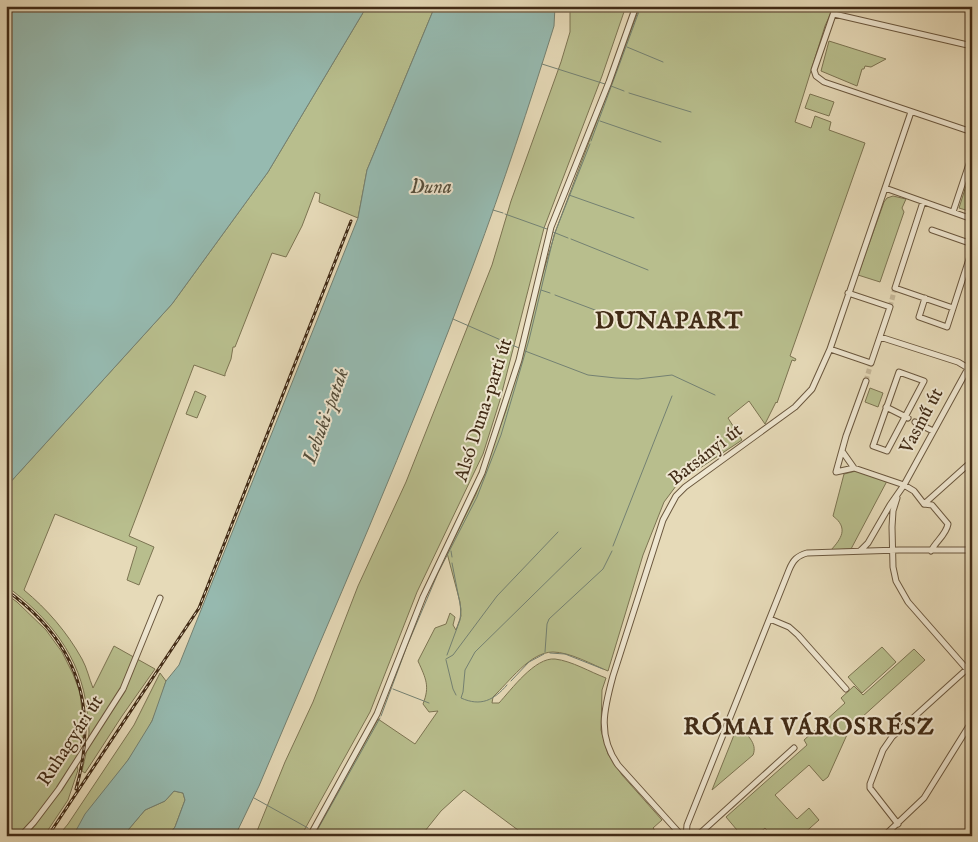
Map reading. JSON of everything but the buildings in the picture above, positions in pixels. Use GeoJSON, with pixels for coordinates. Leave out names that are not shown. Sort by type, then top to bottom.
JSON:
{"type":"FeatureCollection","features":[{"type":"Feature","properties":{"kind":"street","name":"Alsó Duna-parti út"},"geometry":{"type":"LineString","coordinates":[[310,836],[377,714],[423,597],[482,473],[509,392],[552,223],[609,82],[636,6]]}},
{"type":"Feature","properties":{"kind":"street"},"geometry":{"type":"LineString","coordinates":[[836,6],[814,70],[816,76],[824,82],[972,132]]}},
{"type":"Feature","properties":{"kind":"street"},"geometry":{"type":"LineString","coordinates":[[834,14],[972,46]]}},
{"type":"Feature","properties":{"kind":"street","name":"Batsányi út"},"geometry":{"type":"LineString","coordinates":[[684,836],[618,765],[611,755],[606,741],[604,723],[606,703],[663,520],[676,496],[795,406],[808,394],[816,382],[830,349],[912,112]]}},
{"type":"Feature","properties":{"kind":"street"},"geometry":{"type":"LineString","coordinates":[[953,212],[971,158]]}},
{"type":"Feature","properties":{"kind":"street"},"geometry":{"type":"LineString","coordinates":[[885,188],[972,219]]}},
{"type":"Feature","properties":{"kind":"street"},"geometry":{"type":"LineString","coordinates":[[923,202],[895,288],[953,308]]}},
{"type":"Feature","properties":{"kind":"street"},"geometry":{"type":"LineString","coordinates":[[932,230],[972,244]]}},
{"type":"Feature","properties":{"kind":"street"},"geometry":{"type":"LineString","coordinates":[[925,298],[919,317],[947,327],[963,286],[972,250]]}},
{"type":"Feature","properties":{"kind":"street"},"geometry":{"type":"LineString","coordinates":[[830,349],[871,363],[890,307],[848,293]]}},
{"type":"Feature","properties":{"kind":"street"},"geometry":{"type":"LineString","coordinates":[[880,337],[958,362],[968,368]]}},
{"type":"Feature","properties":{"kind":"street","name":"Vasmű út"},"geometry":{"type":"LineString","coordinates":[[860,552],[868,543],[904,485],[972,360]]}},
{"type":"Feature","properties":{"kind":"street"},"geometry":{"type":"LineString","coordinates":[[899,372],[924,381],[887,451],[873,446],[886,407],[899,372]]}},
{"type":"Feature","properties":{"kind":"street"},"geometry":{"type":"LineString","coordinates":[[866,381],[836,472],[854,468],[904,485],[914,492],[924,504],[932,505],[948,524],[947,531],[935,542],[931,551]]}},
{"type":"Feature","properties":{"kind":"street"},"geometry":{"type":"LineString","coordinates":[[886,407],[906,418]]}},
{"type":"Feature","properties":{"kind":"street"},"geometry":{"type":"LineString","coordinates":[[915,422],[934,431]]}},
{"type":"Feature","properties":{"kind":"street"},"geometry":{"type":"LineString","coordinates":[[842,451],[854,468]]}},
{"type":"Feature","properties":{"kind":"street"},"geometry":{"type":"LineString","coordinates":[[924,504],[972,461]]}},
{"type":"Feature","properties":{"kind":"street","name":"Vasmű út"},"geometry":{"type":"LineString","coordinates":[[898,495],[893,511],[892,550],[894,574],[902,594],[972,675]]}},
{"type":"Feature","properties":{"kind":"street"},"geometry":{"type":"LineString","coordinates":[[684,836],[792,563],[796,558],[807,553],[972,550]]}},
{"type":"Feature","properties":{"kind":"street","name":"Ruhagyári út"},"geometry":{"type":"LineString","coordinates":[[21,836],[59,789],[123,689],[160,598]]}},
{"type":"Feature","properties":{"kind":"street"},"geometry":{"type":"LineString","coordinates":[[770,619],[789,627],[798,635],[846,689]]}},
{"type":"Feature","properties":{"kind":"street"},"geometry":{"type":"LineString","coordinates":[[898,824],[870,788],[883,750],[892,736],[967,669]]}},
{"type":"Feature","properties":{"kind":"street"},"geometry":{"type":"LineString","coordinates":[[884,836],[924,798],[972,721]]}},
{"type":"Feature","properties":{"kind":"street"},"geometry":{"type":"LineString","coordinates":[[698,836],[794,748]]}},
{"type":"Feature","properties":{"kind":"street"},"geometry":{"type":"LineString","coordinates":[[671,824],[687,825]]}},
{"type":"Feature","properties":{"kind":"green space"},"geometry":{"type":"Polygon","coordinates":[[[367,6],[435,6],[367,170],[358,218],[319,202],[320,194],[315,192],[302,226],[286,257],[272,253],[235,347],[233,347],[225,376],[194,365],[129,536],[154,547],[139,585],[127,580],[137,547],[55,514],[24,590],[49,613],[63,630],[84,662],[93,688],[114,646],[155,669],[85,773],[82,771],[88,743],[89,725],[84,691],[78,673],[70,656],[49,625],[22,598],[6,586],[6,487],[172,304],[268,172],[367,6]]]}},
{"type":"Feature","properties":{"kind":"green space"},"geometry":{"type":"Polygon","coordinates":[[[570,6],[626,6],[602,76],[544,228],[500,400],[483,454],[417,592],[370,712],[301,836],[255,836],[285,762],[313,702],[358,586],[406,482],[492,265],[511,201],[561,62],[570,32],[570,6]]]}},
{"type":"Feature","properties":{"kind":"green space"},"geometry":{"type":"Polygon","coordinates":[[[640,6],[834,6],[825,26],[795,122],[811,128],[815,116],[831,122],[829,130],[865,143],[790,356],[796,359],[795,361],[792,360],[777,403],[765,424],[749,401],[728,418],[742,440],[688,476],[676,486],[664,502],[643,555],[608,671],[567,654],[544,653],[528,662],[493,697],[492,703],[499,703],[524,675],[547,660],[555,659],[568,662],[606,678],[602,690],[601,730],[608,754],[622,775],[662,820],[653,828],[659,836],[526,836],[464,790],[441,811],[421,836],[312,836],[378,719],[415,744],[438,711],[429,712],[423,704],[427,687],[418,661],[435,628],[446,624],[450,613],[455,617],[453,625],[456,630],[461,616],[460,602],[447,553],[476,494],[506,410],[535,299],[556,230],[640,6]]]}},
{"type":"Feature","properties":{"kind":"green space"},"geometry":{"type":"Polygon","coordinates":[[[829,41],[886,59],[871,67],[865,66],[862,69],[857,86],[821,71],[829,41]]]}},
{"type":"Feature","properties":{"kind":"green space"},"geometry":{"type":"Polygon","coordinates":[[[810,94],[834,102],[829,116],[805,108],[810,94]]]}},
{"type":"Feature","properties":{"kind":"green space"},"geometry":{"type":"Polygon","coordinates":[[[972,167],[972,212],[959,208],[972,167]]]}},
{"type":"Feature","properties":{"kind":"green space"},"geometry":{"type":"Polygon","coordinates":[[[893,196],[906,199],[902,208],[904,212],[880,282],[858,275],[884,202],[887,198],[893,196]]]}},
{"type":"Feature","properties":{"kind":"green space"},"geometry":{"type":"Polygon","coordinates":[[[870,388],[883,393],[878,407],[865,402],[870,388]]]}},
{"type":"Feature","properties":{"kind":"green space"},"geometry":{"type":"Polygon","coordinates":[[[195,391],[206,396],[197,418],[186,414],[195,391]]]}},
{"type":"Feature","properties":{"kind":"green space"},"geometry":{"type":"Polygon","coordinates":[[[856,471],[887,481],[851,549],[831,550],[838,542],[842,533],[841,525],[833,516],[844,474],[856,471]]]}},
{"type":"Feature","properties":{"kind":"green space"},"geometry":{"type":"Polygon","coordinates":[[[6,594],[46,630],[62,652],[80,692],[84,732],[76,762],[78,770],[68,800],[44,836],[6,836],[6,594]]]}},
{"type":"Feature","properties":{"kind":"green space"},"geometry":{"type":"Polygon","coordinates":[[[882,647],[896,662],[862,693],[848,677],[882,647]]]}},
{"type":"Feature","properties":{"kind":"green space"},"geometry":{"type":"Polygon","coordinates":[[[914,649],[925,660],[850,728],[828,777],[823,781],[809,765],[775,795],[797,819],[809,808],[819,820],[801,836],[772,836],[765,828],[756,836],[742,836],[726,817],[807,745],[804,740],[845,703],[841,698],[854,686],[863,695],[914,649]]]}},
{"type":"Feature","properties":{"kind":"green space"},"geometry":{"type":"Polygon","coordinates":[[[160,673],[166,681],[154,716],[144,736],[73,836],[58,836],[134,725],[160,673]]]}},
{"type":"Feature","properties":{"kind":"green space"},"geometry":{"type":"Polygon","coordinates":[[[738,725],[753,743],[753,755],[712,790],[738,725]]]}},
{"type":"Feature","properties":{"kind":"green space"},"geometry":{"type":"Polygon","coordinates":[[[174,791],[183,793],[185,800],[175,827],[168,836],[123,836],[145,810],[165,801],[174,791]]]}},
{"type":"Feature","properties":{"kind":"water"},"geometry":{"type":"Polygon","coordinates":[[[6,6],[367,6],[268,172],[172,304],[6,487],[6,6]]]}},
{"type":"Feature","properties":{"kind":"water","name":"Duna"},"geometry":{"type":"Polygon","coordinates":[[[435,6],[555,6],[554,26],[485,234],[449,329],[369,526],[259,786],[235,836],[168,836],[175,827],[185,800],[183,793],[174,791],[165,801],[145,810],[123,836],[73,836],[85,814],[128,760],[152,721],[166,681],[179,665],[358,218],[367,170],[435,6]]]}},
{"type":"Feature","properties":{"kind":"waterway"},"geometry":{"type":"LineString","coordinates":[[591,141],[641,6]]}},
{"type":"Feature","properties":{"kind":"waterway"},"geometry":{"type":"LineString","coordinates":[[627,47],[663,62]]}},
{"type":"Feature","properties":{"kind":"waterway"},"geometry":{"type":"LineString","coordinates":[[542,64],[605,84]]}},
{"type":"Feature","properties":{"kind":"waterway"},"geometry":{"type":"LineString","coordinates":[[611,86],[624,91]]}},
{"type":"Feature","properties":{"kind":"waterway"},"geometry":{"type":"LineString","coordinates":[[629,93],[691,112]]}},
{"type":"Feature","properties":{"kind":"waterway"},"geometry":{"type":"LineString","coordinates":[[600,121],[661,142]]}},
{"type":"Feature","properties":{"kind":"waterway"},"geometry":{"type":"LineString","coordinates":[[381,716],[407,646],[438,573],[477,497],[501,435],[529,340],[554,235],[590,144]]}},
{"type":"Feature","properties":{"kind":"waterway"},"geometry":{"type":"LineString","coordinates":[[569,195],[634,218]]}},
{"type":"Feature","properties":{"kind":"waterway"},"geometry":{"type":"LineString","coordinates":[[493,210],[503,213]]}},
{"type":"Feature","properties":{"kind":"waterway"},"geometry":{"type":"LineString","coordinates":[[505,214],[547,229]]}},
{"type":"Feature","properties":{"kind":"waterway"},"geometry":{"type":"LineString","coordinates":[[553,232],[568,238]]}},
{"type":"Feature","properties":{"kind":"waterway"},"geometry":{"type":"LineString","coordinates":[[571,239],[648,270]]}},
{"type":"Feature","properties":{"kind":"waterway"},"geometry":{"type":"LineString","coordinates":[[541,290],[550,293]]}},
{"type":"Feature","properties":{"kind":"waterway"},"geometry":{"type":"LineString","coordinates":[[555,295],[611,316]]}},
{"type":"Feature","properties":{"kind":"waterway"},"geometry":{"type":"LineString","coordinates":[[453,319],[519,348]]}},
{"type":"Feature","properties":{"kind":"waterway"},"geometry":{"type":"LineString","coordinates":[[525,351],[588,375],[638,379],[672,375],[715,395]]}},
{"type":"Feature","properties":{"kind":"waterway"},"geometry":{"type":"LineString","coordinates":[[613,546],[672,396]]}},
{"type":"Feature","properties":{"kind":"waterway"},"geometry":{"type":"LineString","coordinates":[[446,659],[453,655],[497,596],[558,532]]}},
{"type":"Feature","properties":{"kind":"waterway"},"geometry":{"type":"LineString","coordinates":[[507,685],[497,695],[481,702],[468,701],[461,698],[465,670],[475,652],[581,548]]}},
{"type":"Feature","properties":{"kind":"waterway"},"geometry":{"type":"LineString","coordinates":[[451,551],[452,557]]}},
{"type":"Feature","properties":{"kind":"waterway"},"geometry":{"type":"LineString","coordinates":[[545,652],[549,619],[603,569],[612,551]]}},
{"type":"Feature","properties":{"kind":"waterway"},"geometry":{"type":"LineString","coordinates":[[447,655],[460,620],[461,609],[452,563]]}},
{"type":"Feature","properties":{"kind":"waterway"},"geometry":{"type":"LineString","coordinates":[[550,653],[565,654],[603,669]]}},
{"type":"Feature","properties":{"kind":"waterway"},"geometry":{"type":"LineString","coordinates":[[511,681],[529,662],[544,654]]}},
{"type":"Feature","properties":{"kind":"waterway"},"geometry":{"type":"LineString","coordinates":[[446,660],[456,695]]}},
{"type":"Feature","properties":{"kind":"waterway"},"geometry":{"type":"LineString","coordinates":[[393,689],[429,703]]}},
{"type":"Feature","properties":{"kind":"waterway"},"geometry":{"type":"LineString","coordinates":[[314,836],[380,718]]}},
{"type":"Feature","properties":{"kind":"waterway"},"geometry":{"type":"LineString","coordinates":[[254,798],[308,828]]}},
{"type":"Feature","properties":{"kind":"tunnel"},"geometry":{"type":"LineString","coordinates":[[966,287],[972,289]]}},
{"type":"Feature","properties":{"kind":"tunnel"},"geometry":{"type":"LineString","coordinates":[[890,307],[895,288]]}},
{"type":"Feature","properties":{"kind":"tunnel"},"geometry":{"type":"LineString","coordinates":[[866,381],[871,363]]}},
{"type":"Feature","properties":{"kind":"railway"},"geometry":{"type":"LineString","coordinates":[[48,836],[199,608],[351,221]]}},
{"type":"Feature","properties":{"kind":"railway"},"geometry":{"type":"LineString","coordinates":[[6,590],[30,610],[50,631],[65,653],[76,677],[83,703],[85,730],[83,759],[76,789]]}},
{"type":"Feature","properties":{"kind":"district","name":"DUNAPART"},"geometry":{"type":"Point","coordinates":[669,321]}},
{"type":"Feature","properties":{"kind":"district","name":"RÓMAI VÁROSRÉSZ"},"geometry":{"type":"Point","coordinates":[809,727]}},
{"type":"Feature","properties":{"kind":"water label","name":"Lebuki-patak"},"geometry":{"type":"Point","coordinates":[326,416]}}]}
